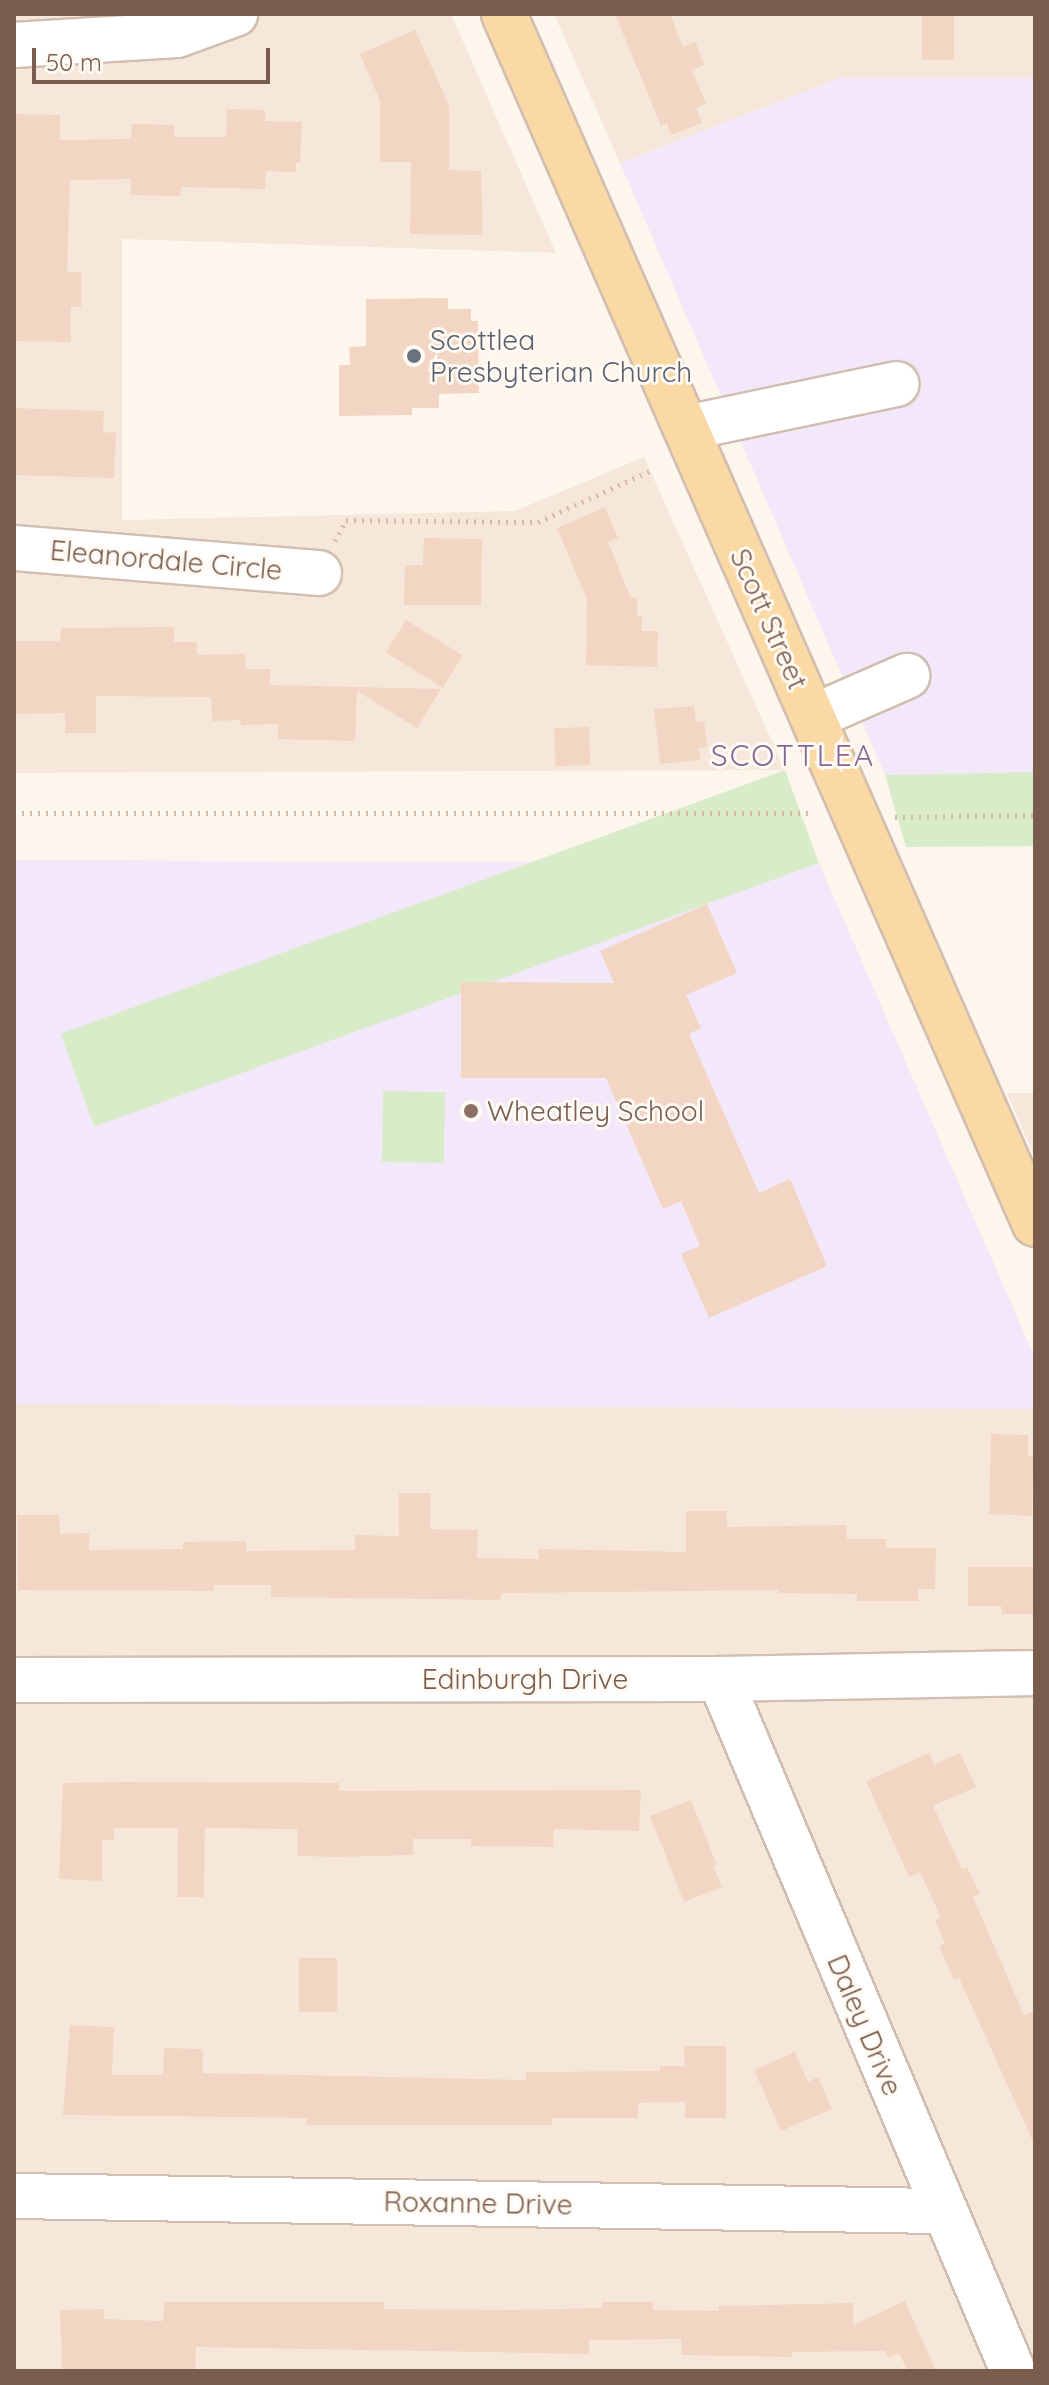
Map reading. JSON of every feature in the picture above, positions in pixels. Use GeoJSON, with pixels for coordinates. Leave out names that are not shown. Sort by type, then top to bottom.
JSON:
{"type":"FeatureCollection","features":[{"type":"Feature","properties":{"kind":"main road","name":"Scott Street"},"geometry":{"type":"LineString","coordinates":[[504,14],[1035,1224]]}},
{"type":"Feature","properties":{"kind":"street"},"geometry":{"type":"LineString","coordinates":[[14,45],[177,35],[235,14]]}},
{"type":"Feature","properties":{"kind":"street"},"geometry":{"type":"LineString","coordinates":[[686,428],[896,384]]}},
{"type":"Feature","properties":{"kind":"street","name":"Eleanordale Circle"},"geometry":{"type":"LineString","coordinates":[[14,548],[319,573]]}},
{"type":"Feature","properties":{"kind":"street"},"geometry":{"type":"LineString","coordinates":[[813,717],[907,676]]}},
{"type":"Feature","properties":{"kind":"street","name":"Edinburgh Drive"},"geometry":{"type":"LineString","coordinates":[[14,1680],[720,1679],[1035,1673]]}},
{"type":"Feature","properties":{"kind":"street","name":"Daley Drive"},"geometry":{"type":"LineString","coordinates":[[720,1679],[1013,2371]]}},
{"type":"Feature","properties":{"kind":"street","name":"Roxanne Drive"},"geometry":{"type":"LineString","coordinates":[[14,2196],[943,2211]]}},
{"type":"Feature","properties":{"kind":"path"},"geometry":{"type":"LineString","coordinates":[[319,573],[346,520],[538,522],[650,471]]}},
{"type":"Feature","properties":{"kind":"path"},"geometry":{"type":"LineString","coordinates":[[14,813],[804,813]]}},
{"type":"Feature","properties":{"kind":"path"},"geometry":{"type":"LineString","coordinates":[[884,817],[1035,815]]}},
{"type":"Feature","properties":{"kind":"shaded area"},"geometry":{"type":"Polygon","coordinates":[[[14,14],[451,14],[556,253],[122,239],[122,520],[515,511],[644,457],[785,770],[14,773],[14,14]]]}},
{"type":"Feature","properties":{"kind":"shaded area"},"geometry":{"type":"Polygon","coordinates":[[[554,14],[1035,14],[1035,78],[840,78],[620,163],[554,14]]]}},
{"type":"Feature","properties":{"kind":"shaded area"},"geometry":{"type":"Polygon","coordinates":[[[840,78],[1035,78],[1035,772],[885,775],[620,163],[840,78]]]}},
{"type":"Feature","properties":{"kind":"shaded area","name":"Wheatley School"},"geometry":{"type":"Polygon","coordinates":[[[14,860],[819,863],[1035,1358],[1035,1409],[14,1404],[14,860]]]}},
{"type":"Feature","properties":{"kind":"shaded area"},"geometry":{"type":"Polygon","coordinates":[[[1007,1093],[1035,1093],[1035,1158],[1007,1093]]]}},
{"type":"Feature","properties":{"kind":"shaded area"},"geometry":{"type":"Polygon","coordinates":[[[14,1404],[1035,1404],[1035,2371],[14,2371],[14,1404]]]}},
{"type":"Feature","properties":{"kind":"green space"},"geometry":{"type":"Polygon","coordinates":[[[785,770],[819,863],[94,1127],[60,1034],[785,770]]]}},
{"type":"Feature","properties":{"kind":"green space"},"geometry":{"type":"Polygon","coordinates":[[[1035,772],[1035,846],[906,847],[885,775],[1035,772]]]}},
{"type":"Feature","properties":{"kind":"green space"},"geometry":{"type":"Polygon","coordinates":[[[383,1091],[445,1092],[444,1163],[382,1162],[383,1091]]]}},
{"type":"Feature","properties":{"kind":"building"},"geometry":{"type":"Polygon","coordinates":[[[615,14],[670,14],[683,47],[695,42],[705,65],[692,70],[706,104],[696,108],[702,123],[671,135],[667,123],[661,126],[615,14]]]}},
{"type":"Feature","properties":{"kind":"building"},"geometry":{"type":"Polygon","coordinates":[[[922,14],[954,14],[954,60],[922,60],[922,14]]]}},
{"type":"Feature","properties":{"kind":"building"},"geometry":{"type":"Polygon","coordinates":[[[415,30],[449,105],[449,170],[481,171],[483,235],[410,234],[411,162],[380,162],[380,101],[360,54],[415,30]]]}},
{"type":"Feature","properties":{"kind":"building"},"geometry":{"type":"Polygon","coordinates":[[[227,109],[265,110],[265,121],[302,122],[300,163],[296,163],[296,172],[266,171],[265,189],[181,187],[180,196],[131,195],[131,179],[70,180],[67,272],[81,272],[81,307],[71,307],[71,342],[14,341],[14,114],[60,115],[60,140],[131,139],[132,124],[174,125],[174,137],[226,137],[227,109]]]}},
{"type":"Feature","properties":{"kind":"building","name":"Scottlea Presbyterian Church"},"geometry":{"type":"Polygon","coordinates":[[[448,298],[448,309],[471,309],[471,321],[478,321],[479,393],[439,394],[439,408],[412,408],[412,415],[339,416],[339,365],[350,365],[349,347],[366,346],[366,299],[448,298]]]}},
{"type":"Feature","properties":{"kind":"building"},"geometry":{"type":"Polygon","coordinates":[[[14,408],[104,411],[103,432],[116,433],[114,478],[14,475],[14,408]]]}},
{"type":"Feature","properties":{"kind":"building"},"geometry":{"type":"Polygon","coordinates":[[[605,507],[618,538],[608,542],[631,598],[637,598],[637,616],[642,616],[642,631],[658,631],[657,667],[586,665],[587,599],[557,528],[605,507]]]}},
{"type":"Feature","properties":{"kind":"building"},"geometry":{"type":"Polygon","coordinates":[[[424,538],[482,539],[481,605],[404,605],[405,565],[423,565],[424,538]]]}},
{"type":"Feature","properties":{"kind":"building"},"geometry":{"type":"Polygon","coordinates":[[[406,620],[463,656],[443,688],[386,652],[406,620]]]}},
{"type":"Feature","properties":{"kind":"building"},"geometry":{"type":"Polygon","coordinates":[[[174,627],[174,642],[197,642],[197,655],[245,654],[246,669],[270,669],[270,685],[441,689],[417,728],[357,691],[355,741],[278,739],[278,724],[240,725],[241,720],[212,721],[211,697],[96,696],[96,733],[65,733],[65,713],[14,714],[14,641],[60,641],[61,628],[174,627]]]}},
{"type":"Feature","properties":{"kind":"building"},"geometry":{"type":"Polygon","coordinates":[[[694,706],[696,722],[704,721],[707,747],[699,748],[700,760],[660,764],[654,709],[694,706]]]}},
{"type":"Feature","properties":{"kind":"building"},"geometry":{"type":"Polygon","coordinates":[[[589,727],[590,765],[555,766],[554,728],[589,727]]]}},
{"type":"Feature","properties":{"kind":"building"},"geometry":{"type":"Polygon","coordinates":[[[707,904],[737,973],[686,995],[701,1028],[689,1034],[759,1193],[790,1179],[827,1266],[709,1318],[681,1254],[700,1246],[681,1201],[663,1209],[606,1078],[461,1078],[461,982],[614,983],[600,951],[707,904]]]}},
{"type":"Feature","properties":{"kind":"building"},"geometry":{"type":"Polygon","coordinates":[[[991,1434],[1028,1435],[1028,1455],[1033,1456],[1032,1516],[989,1514],[991,1434]]]}},
{"type":"Feature","properties":{"kind":"building"},"geometry":{"type":"Polygon","coordinates":[[[399,1493],[431,1493],[430,1529],[478,1530],[477,1558],[539,1559],[538,1549],[686,1552],[686,1511],[727,1511],[727,1527],[847,1525],[847,1539],[886,1539],[886,1548],[936,1548],[935,1589],[918,1589],[918,1601],[857,1601],[857,1594],[778,1593],[778,1590],[501,1593],[501,1600],[271,1597],[271,1585],[214,1585],[214,1591],[18,1590],[17,1515],[59,1515],[60,1534],[89,1533],[89,1550],[183,1549],[183,1542],[246,1541],[246,1551],[355,1550],[355,1535],[399,1536],[399,1493]]]}},
{"type":"Feature","properties":{"kind":"building"},"geometry":{"type":"Polygon","coordinates":[[[968,1567],[1035,1567],[1035,1614],[1002,1614],[1001,1606],[968,1606],[968,1567]]]}},
{"type":"Feature","properties":{"kind":"building"},"geometry":{"type":"Polygon","coordinates":[[[929,1753],[934,1764],[960,1753],[976,1787],[933,1806],[962,1869],[967,1867],[980,1894],[973,1897],[1024,2015],[1035,2011],[1035,2146],[959,1978],[954,1980],[939,1946],[945,1943],[935,1920],[941,1918],[920,1872],[909,1877],[866,1781],[929,1753]]]}},
{"type":"Feature","properties":{"kind":"building"},"geometry":{"type":"Polygon","coordinates":[[[63,1783],[339,1783],[339,1791],[641,1790],[639,1831],[554,1829],[553,1847],[471,1846],[471,1839],[413,1839],[413,1855],[338,1857],[297,1856],[297,1829],[205,1828],[204,1897],[177,1897],[178,1828],[114,1828],[114,1840],[102,1840],[102,1881],[59,1879],[63,1783]]]}},
{"type":"Feature","properties":{"kind":"building"},"geometry":{"type":"Polygon","coordinates":[[[691,1800],[717,1865],[713,1866],[722,1887],[684,1902],[650,1816],[691,1800]]]}},
{"type":"Feature","properties":{"kind":"building"},"geometry":{"type":"Polygon","coordinates":[[[299,1958],[337,1958],[337,2012],[299,2012],[299,1958]]]}},
{"type":"Feature","properties":{"kind":"building"},"geometry":{"type":"Polygon","coordinates":[[[70,2025],[114,2027],[112,2075],[163,2075],[164,2048],[203,2049],[203,2073],[526,2080],[526,2072],[660,2071],[660,2066],[685,2066],[684,2046],[726,2046],[726,2118],[685,2118],[685,2102],[638,2103],[638,2118],[552,2118],[552,2125],[306,2125],[307,2118],[63,2115],[70,2025]]]}},
{"type":"Feature","properties":{"kind":"building"},"geometry":{"type":"Polygon","coordinates":[[[795,2052],[808,2082],[818,2077],[832,2109],[781,2131],[754,2070],[795,2052]]]}},
{"type":"Feature","properties":{"kind":"building"},"geometry":{"type":"Polygon","coordinates":[[[905,2301],[936,2371],[908,2371],[899,2353],[888,2358],[885,2351],[792,2352],[792,2357],[681,2355],[681,2339],[589,2340],[589,2354],[196,2347],[195,2371],[62,2371],[60,2310],[104,2309],[104,2319],[163,2321],[164,2302],[384,2302],[384,2309],[514,2310],[602,2308],[602,2302],[653,2302],[653,2310],[719,2311],[719,2306],[853,2303],[853,2325],[905,2301]]]}},
{"type":"Feature","properties":{"kind":"place","name":"Scottlea Presbyterian Church"},"geometry":{"type":"Point","coordinates":[414,356]}},
{"type":"Feature","properties":{"kind":"place","name":"Wheatley School"},"geometry":{"type":"Point","coordinates":[471,1111]}},
{"type":"Feature","properties":{"kind":"district","name":"SCOTTLEA"},"geometry":{"type":"Point","coordinates":[793,755]}}]}
